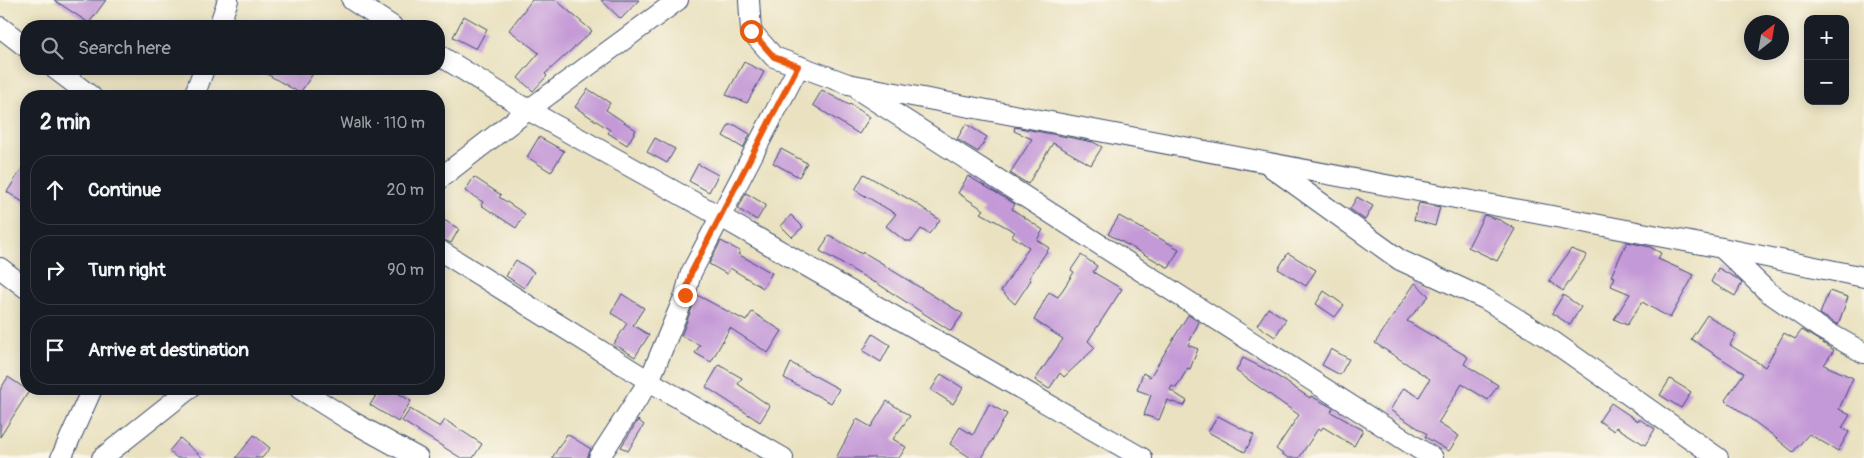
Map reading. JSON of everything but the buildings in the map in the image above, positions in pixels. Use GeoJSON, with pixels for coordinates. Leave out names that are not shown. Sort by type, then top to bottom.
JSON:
{"type":"FeatureCollection","features":[{"type":"Feature","properties":{"kind":"street"},"geometry":{"type":"LineString","coordinates":[[221,20],[228,0]]}},
{"type":"Feature","properties":{"kind":"street"},"geometry":{"type":"LineString","coordinates":[[352,0],[383,20]]}},
{"type":"Feature","properties":{"kind":"street"},"geometry":{"type":"LineString","coordinates":[[445,173],[678,0]]}},
{"type":"Feature","properties":{"kind":"street"},"geometry":{"type":"LineString","coordinates":[[749,0],[751,31],[774,57],[848,84],[1722,248],[1864,277]]}},
{"type":"Feature","properties":{"kind":"street"},"geometry":{"type":"LineString","coordinates":[[0,27],[20,42]]}},
{"type":"Feature","properties":{"kind":"street"},"geometry":{"type":"LineString","coordinates":[[445,59],[528,110],[721,217],[1142,458]]}},
{"type":"Feature","properties":{"kind":"street"},"geometry":{"type":"LineString","coordinates":[[599,458],[649,381],[685,295],[691,273],[798,66]]}},
{"type":"Feature","properties":{"kind":"street"},"geometry":{"type":"LineString","coordinates":[[63,75],[83,90]]}},
{"type":"Feature","properties":{"kind":"street"},"geometry":{"type":"LineString","coordinates":[[196,90],[202,75]]}},
{"type":"Feature","properties":{"kind":"street"},"geometry":{"type":"LineString","coordinates":[[848,84],[900,115],[1433,458]]}},
{"type":"Feature","properties":{"kind":"street"},"geometry":{"type":"LineString","coordinates":[[1265,163],[1400,260],[1485,299],[1548,338],[1718,458]]}},
{"type":"Feature","properties":{"kind":"street"},"geometry":{"type":"LineString","coordinates":[[1722,248],[1768,292],[1820,328],[1864,353]]}},
{"type":"Feature","properties":{"kind":"street"},"geometry":{"type":"LineString","coordinates":[[445,254],[649,381],[783,458]]}},
{"type":"Feature","properties":{"kind":"street"},"geometry":{"type":"LineString","coordinates":[[0,268],[20,283]]}},
{"type":"Feature","properties":{"kind":"street"},"geometry":{"type":"LineString","coordinates":[[61,458],[89,395]]}},
{"type":"Feature","properties":{"kind":"street"},"geometry":{"type":"LineString","coordinates":[[102,458],[181,395]]}},
{"type":"Feature","properties":{"kind":"street"},"geometry":{"type":"LineString","coordinates":[[309,395],[349,420],[418,458]]}},
{"type":"Feature","properties":{"kind":"route"},"geometry":{"type":"LineString","coordinates":[[685,295],[691,273],[798,66],[774,57],[751,31]]}}]}
